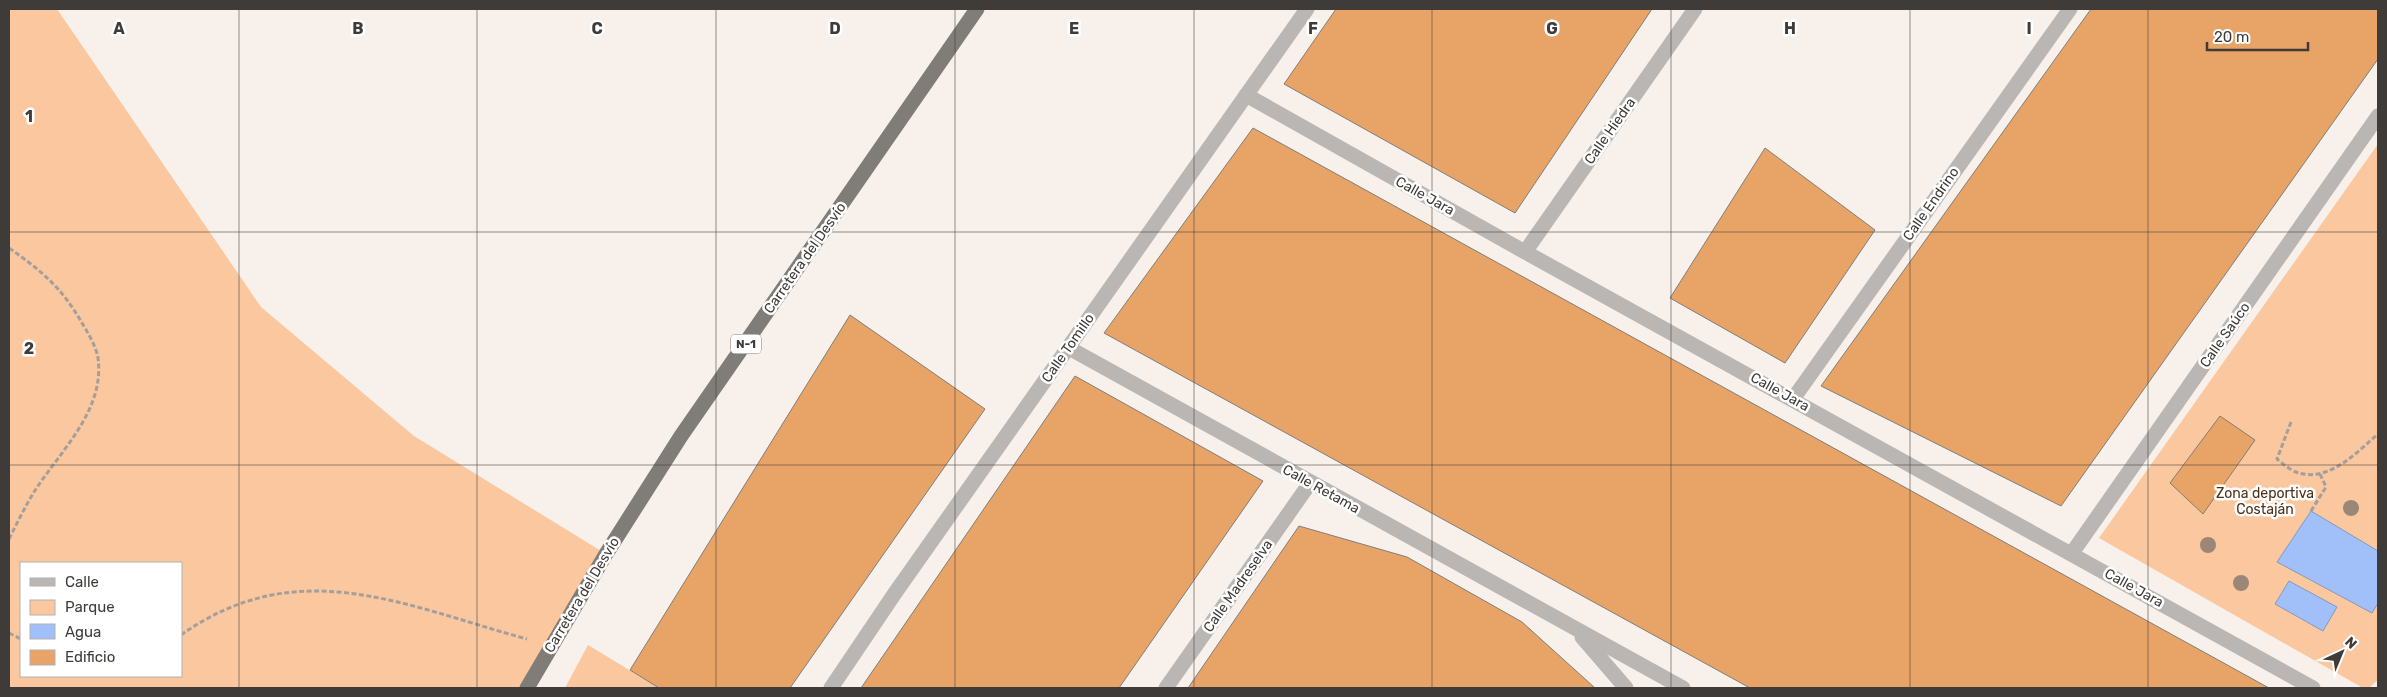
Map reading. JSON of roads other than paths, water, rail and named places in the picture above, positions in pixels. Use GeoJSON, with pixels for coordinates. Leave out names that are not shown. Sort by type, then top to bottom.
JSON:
{"type":"FeatureCollection","features":[{"type":"Feature","properties":{"kind":"highway","name":"Carretera del Desvío"},"geometry":{"type":"LineString","coordinates":[[527,688],[681,436],[977,9]]}},
{"type":"Feature","properties":{"kind":"street","name":"Calle Tomillo"},"geometry":{"type":"LineString","coordinates":[[831,688],[1307,9]]}},
{"type":"Feature","properties":{"kind":"street","name":"Calle Hiedra"},"geometry":{"type":"LineString","coordinates":[[1526,252],[1695,9]]}},
{"type":"Feature","properties":{"kind":"street","name":"Calle Endrino"},"geometry":{"type":"LineString","coordinates":[[1793,399],[2070,9]]}},
{"type":"Feature","properties":{"kind":"street","name":"Calle Jara"},"geometry":{"type":"LineString","coordinates":[[1246,95],[2313,688]]}},
{"type":"Feature","properties":{"kind":"street","name":"Calle Saúco"},"geometry":{"type":"LineString","coordinates":[[2072,553],[2378,116]]}},
{"type":"Feature","properties":{"kind":"street","name":"Calle Retama"},"geometry":{"type":"LineString","coordinates":[[1069,348],[1683,688]]}},
{"type":"Feature","properties":{"kind":"street","name":"Calle Madreselva"},"geometry":{"type":"LineString","coordinates":[[1166,688],[1310,483]]}},
{"type":"Feature","properties":{"kind":"street","name":"Calle Retama"},"geometry":{"type":"LineString","coordinates":[[1575,628],[1626,688]]}},
{"type":"Feature","properties":{"kind":"water"},"geometry":{"type":"Polygon","coordinates":[[[2311,511],[2378,551],[2378,603],[2372,613],[2277,562],[2311,511]]]}},
{"type":"Feature","properties":{"kind":"water"},"geometry":{"type":"Polygon","coordinates":[[[2289,581],[2337,607],[2323,631],[2275,604],[2289,581]]]}},
{"type":"Feature","properties":{"kind":"park label","name":"Zona deportiva Costaján"},"geometry":{"type":"Point","coordinates":[2265,502]}}]}
